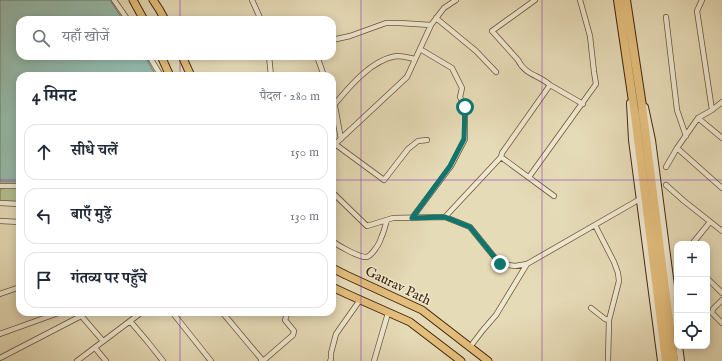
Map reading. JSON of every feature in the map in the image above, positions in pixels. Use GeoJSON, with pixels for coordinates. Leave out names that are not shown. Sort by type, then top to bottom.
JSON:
{"type":"FeatureCollection","features":[{"type":"Feature","properties":{"kind":"highway"},"geometry":{"type":"LineString","coordinates":[[618,0],[634,79]]}},
{"type":"Feature","properties":{"kind":"highway"},"geometry":{"type":"LineString","coordinates":[[626,0],[634,79],[674,361]]}},
{"type":"Feature","properties":{"kind":"highway"},"geometry":{"type":"LineString","coordinates":[[639,115],[666,361]]}},
{"type":"Feature","properties":{"kind":"main road"},"geometry":{"type":"LineString","coordinates":[[133,0],[142,16]]}},
{"type":"Feature","properties":{"kind":"main road"},"geometry":{"type":"LineString","coordinates":[[153,0],[163,16]]}},
{"type":"Feature","properties":{"kind":"main road"},"geometry":{"type":"LineString","coordinates":[[163,60],[168,72]]}},
{"type":"Feature","properties":{"kind":"main road"},"geometry":{"type":"LineString","coordinates":[[184,60],[189,72]]}},
{"type":"Feature","properties":{"kind":"main road","name":"Gaurav Path"},"geometry":{"type":"LineString","coordinates":[[336,270],[422,310],[488,361]]}},
{"type":"Feature","properties":{"kind":"main road"},"geometry":{"type":"LineString","coordinates":[[336,288],[410,322],[461,361]]}},
{"type":"Feature","properties":{"kind":"street"},"geometry":{"type":"LineString","coordinates":[[114,0],[125,16]]}},
{"type":"Feature","properties":{"kind":"street"},"geometry":{"type":"LineString","coordinates":[[252,0],[259,16]]}},
{"type":"Feature","properties":{"kind":"street"},"geometry":{"type":"LineString","coordinates":[[336,144],[407,77],[431,25],[444,8],[456,0]]}},
{"type":"Feature","properties":{"kind":"street"},"geometry":{"type":"LineString","coordinates":[[535,0],[492,31],[528,73],[545,81],[583,104]]}},
{"type":"Feature","properties":{"kind":"street"},"geometry":{"type":"LineString","coordinates":[[529,177],[596,84],[590,36],[580,0]]}},
{"type":"Feature","properties":{"kind":"street"},"geometry":{"type":"LineString","coordinates":[[702,0],[697,11],[712,110]]}},
{"type":"Feature","properties":{"kind":"street"},"geometry":{"type":"LineString","coordinates":[[666,17],[677,110],[686,136]]}},
{"type":"Feature","properties":{"kind":"street"},"geometry":{"type":"LineString","coordinates":[[436,18],[476,51],[496,72]]}},
{"type":"Feature","properties":{"kind":"street"},"geometry":{"type":"LineString","coordinates":[[336,39],[350,36],[386,23],[431,25]]}},
{"type":"Feature","properties":{"kind":"street"},"geometry":{"type":"LineString","coordinates":[[412,218],[450,166],[464,139],[465,107],[460,97],[462,88],[452,68],[420,49]]}},
{"type":"Feature","properties":{"kind":"street"},"geometry":{"type":"LineString","coordinates":[[336,103],[363,73],[383,60],[397,56],[415,59]]}},
{"type":"Feature","properties":{"kind":"street"},"geometry":{"type":"LineString","coordinates":[[151,60],[159,72]]}},
{"type":"Feature","properties":{"kind":"street"},"geometry":{"type":"LineString","coordinates":[[269,60],[271,72]]}},
{"type":"Feature","properties":{"kind":"street"},"geometry":{"type":"LineString","coordinates":[[318,60],[323,72]]}},
{"type":"Feature","properties":{"kind":"street"},"geometry":{"type":"LineString","coordinates":[[634,79],[630,119],[632,140],[662,361]]}},
{"type":"Feature","properties":{"kind":"street"},"geometry":{"type":"LineString","coordinates":[[634,79],[647,114],[652,140],[675,313]]}},
{"type":"Feature","properties":{"kind":"street"},"geometry":{"type":"LineString","coordinates":[[445,217],[501,157],[502,153],[550,84]]}},
{"type":"Feature","properties":{"kind":"street"},"geometry":{"type":"LineString","coordinates":[[666,168],[677,148],[698,118],[722,102]]}},
{"type":"Feature","properties":{"kind":"street"},"geometry":{"type":"LineString","coordinates":[[336,115],[341,139]]}},
{"type":"Feature","properties":{"kind":"street"},"geometry":{"type":"LineString","coordinates":[[698,118],[722,138]]}},
{"type":"Feature","properties":{"kind":"street"},"geometry":{"type":"LineString","coordinates":[[336,147],[384,180],[408,149],[418,141],[427,140]]}},
{"type":"Feature","properties":{"kind":"street"},"geometry":{"type":"LineString","coordinates":[[677,148],[722,188]]}},
{"type":"Feature","properties":{"kind":"street"},"geometry":{"type":"LineString","coordinates":[[501,157],[554,196]]}},
{"type":"Feature","properties":{"kind":"street"},"geometry":{"type":"LineString","coordinates":[[666,185],[722,231]]}},
{"type":"Feature","properties":{"kind":"street"},"geometry":{"type":"LineString","coordinates":[[0,186],[16,186]]}},
{"type":"Feature","properties":{"kind":"street"},"geometry":{"type":"LineString","coordinates":[[336,196],[367,226],[393,218],[445,217],[470,227],[500,264],[515,266],[527,264],[640,199]]}},
{"type":"Feature","properties":{"kind":"street"},"geometry":{"type":"LineString","coordinates":[[0,203],[16,204]]}},
{"type":"Feature","properties":{"kind":"street"},"geometry":{"type":"LineString","coordinates":[[336,243],[358,255],[366,257],[369,256],[381,238],[387,220]]}},
{"type":"Feature","properties":{"kind":"street"},"geometry":{"type":"LineString","coordinates":[[0,221],[16,222]]}},
{"type":"Feature","properties":{"kind":"street"},"geometry":{"type":"LineString","coordinates":[[694,241],[710,222]]}},
{"type":"Feature","properties":{"kind":"street"},"geometry":{"type":"LineString","coordinates":[[595,225],[614,262],[619,281],[609,320],[608,361]]}},
{"type":"Feature","properties":{"kind":"street"},"geometry":{"type":"LineString","coordinates":[[470,347],[496,315],[527,264]]}},
{"type":"Feature","properties":{"kind":"street"},"geometry":{"type":"LineString","coordinates":[[710,281],[722,293]]}},
{"type":"Feature","properties":{"kind":"street"},"geometry":{"type":"LineString","coordinates":[[0,294],[16,288]]}},
{"type":"Feature","properties":{"kind":"street"},"geometry":{"type":"LineString","coordinates":[[330,361],[336,334],[360,300]]}},
{"type":"Feature","properties":{"kind":"street"},"geometry":{"type":"LineString","coordinates":[[722,300],[713,308],[712,313],[722,323]]}},
{"type":"Feature","properties":{"kind":"street"},"geometry":{"type":"LineString","coordinates":[[591,308],[605,319],[609,320]]}},
{"type":"Feature","properties":{"kind":"street"},"geometry":{"type":"LineString","coordinates":[[374,361],[388,313]]}},
{"type":"Feature","properties":{"kind":"street"},"geometry":{"type":"LineString","coordinates":[[0,334],[44,316]]}},
{"type":"Feature","properties":{"kind":"street"},"geometry":{"type":"LineString","coordinates":[[0,358],[76,316]]}},
{"type":"Feature","properties":{"kind":"street"},"geometry":{"type":"LineString","coordinates":[[82,316],[103,341]]}},
{"type":"Feature","properties":{"kind":"street"},"geometry":{"type":"LineString","coordinates":[[77,361],[136,316]]}},
{"type":"Feature","properties":{"kind":"street"},"geometry":{"type":"LineString","coordinates":[[175,316],[211,361]]}},
{"type":"Feature","properties":{"kind":"street"},"geometry":{"type":"LineString","coordinates":[[225,316],[262,361],[294,335],[294,331],[285,320],[286,316]]}},
{"type":"Feature","properties":{"kind":"street"},"geometry":{"type":"LineString","coordinates":[[130,321],[163,361]]}},
{"type":"Feature","properties":{"kind":"street"},"geometry":{"type":"LineString","coordinates":[[95,348],[106,361]]}},
{"type":"Feature","properties":{"kind":"street"},"geometry":{"type":"LineString","coordinates":[[679,349],[681,361]]}},
{"type":"Feature","properties":{"kind":"green space"},"geometry":{"type":"Polygon","coordinates":[[[16,187],[16,203],[0,202],[0,189],[16,187]]]}},
{"type":"Feature","properties":{"kind":"shaded area"},"geometry":{"type":"Polygon","coordinates":[[[0,0],[110,0],[120,16],[16,16],[16,60],[147,60],[154,72],[16,72],[16,182],[0,182],[0,0]]]}},
{"type":"Feature","properties":{"kind":"route"},"geometry":{"type":"LineString","coordinates":[[465,107],[464,139],[450,166],[412,218],[445,217],[470,227],[500,264]]}}]}
